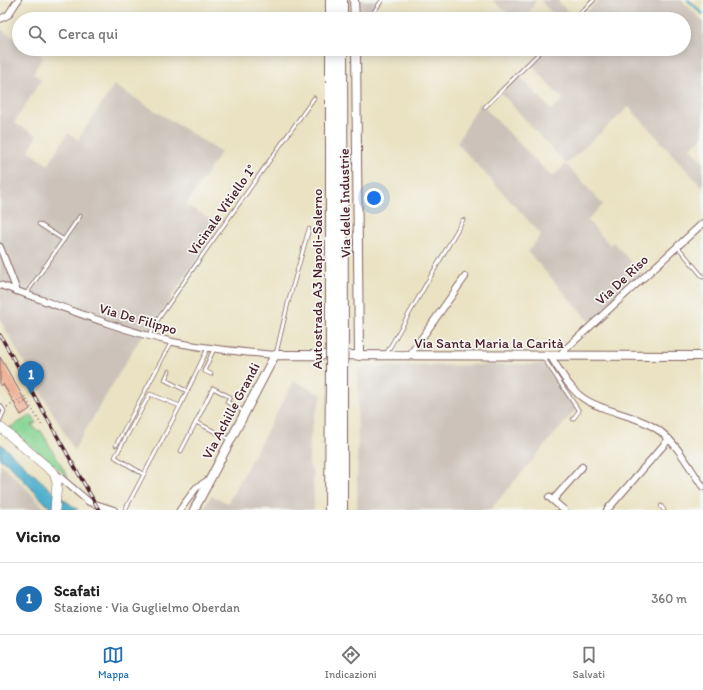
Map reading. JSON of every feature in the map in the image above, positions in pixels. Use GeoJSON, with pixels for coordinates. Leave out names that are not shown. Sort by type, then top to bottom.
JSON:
{"type":"FeatureCollection","features":[{"type":"Feature","properties":{"kind":"highway"},"geometry":{"type":"LineString","coordinates":[[332,0],[332,12]]}},
{"type":"Feature","properties":{"kind":"highway"},"geometry":{"type":"LineString","coordinates":[[341,0],[341,12]]}},
{"type":"Feature","properties":{"kind":"highway","name":"Autostrada A3 Napoli-Salerno"},"geometry":{"type":"LineString","coordinates":[[332,56],[337,341]]}},
{"type":"Feature","properties":{"kind":"highway","name":"Autostrada A3 Napoli-Salerno"},"geometry":{"type":"LineString","coordinates":[[341,56],[337,369],[341,510]]}},
{"type":"Feature","properties":{"kind":"highway","name":"Autostrada A3 Napoli-Salerno"},"geometry":{"type":"LineString","coordinates":[[331,510],[337,369]]}},
{"type":"Feature","properties":{"kind":"main road"},"geometry":{"type":"LineString","coordinates":[[0,427],[52,471],[57,484],[55,510]]}},
{"type":"Feature","properties":{"kind":"street"},"geometry":{"type":"LineString","coordinates":[[0,19],[8,15],[18,0]]}},
{"type":"Feature","properties":{"kind":"street"},"geometry":{"type":"LineString","coordinates":[[354,0],[355,12]]}},
{"type":"Feature","properties":{"kind":"street","name":"Via delle Industrie"},"geometry":{"type":"LineString","coordinates":[[356,56],[359,356]]}},
{"type":"Feature","properties":{"kind":"street","name":"Via De Riso"},"geometry":{"type":"LineString","coordinates":[[555,357],[703,223]]}},
{"type":"Feature","properties":{"kind":"street"},"geometry":{"type":"LineString","coordinates":[[0,247],[18,291]]}},
{"type":"Feature","properties":{"kind":"street"},"geometry":{"type":"LineString","coordinates":[[409,356],[465,277]]}},
{"type":"Feature","properties":{"kind":"street","name":"Via De Filippo"},"geometry":{"type":"LineString","coordinates":[[0,285],[72,312],[149,336],[211,349],[275,356]]}},
{"type":"Feature","properties":{"kind":"street","name":"Via Santa Maria la Carità"},"geometry":{"type":"LineString","coordinates":[[275,356],[703,356]]}},
{"type":"Feature","properties":{"kind":"street","name":"Via Achille Grandi"},"geometry":{"type":"LineString","coordinates":[[194,510],[275,356]]}},
{"type":"Feature","properties":{"kind":"street"},"geometry":{"type":"LineString","coordinates":[[555,357],[569,384],[584,398],[634,418],[659,431],[669,439],[703,487]]}},
{"type":"Feature","properties":{"kind":"street"},"geometry":{"type":"LineString","coordinates":[[607,510],[669,439]]}},
{"type":"Feature","properties":{"kind":"street"},"geometry":{"type":"LineString","coordinates":[[562,509],[551,499],[582,467]]}},
{"type":"Feature","properties":{"kind":"street"},"geometry":{"type":"LineString","coordinates":[[52,471],[89,502],[114,510]]}},
{"type":"Feature","properties":{"kind":"street","name":"Via Achille Grandi"},"geometry":{"type":"LineString","coordinates":[[180,510],[196,488],[211,478]]}},
{"type":"Feature","properties":{"kind":"street"},"geometry":{"type":"LineString","coordinates":[[57,484],[68,485]]}},
{"type":"Feature","properties":{"kind":"lane"},"geometry":{"type":"LineString","coordinates":[[374,12],[382,0]]}},
{"type":"Feature","properties":{"kind":"lane"},"geometry":{"type":"LineString","coordinates":[[581,12],[594,0]]}},
{"type":"Feature","properties":{"kind":"lane"},"geometry":{"type":"LineString","coordinates":[[485,107],[536,56]]}},
{"type":"Feature","properties":{"kind":"lane","name":"Vicinale Vitiello 1°"},"geometry":{"type":"LineString","coordinates":[[149,336],[159,318],[206,250],[314,98]]}},
{"type":"Feature","properties":{"kind":"lane"},"geometry":{"type":"LineString","coordinates":[[26,294],[80,216]]}},
{"type":"Feature","properties":{"kind":"lane"},"geometry":{"type":"LineString","coordinates":[[385,356],[463,220]]}},
{"type":"Feature","properties":{"kind":"lane"},"geometry":{"type":"LineString","coordinates":[[39,224],[64,240]]}},
{"type":"Feature","properties":{"kind":"lane"},"geometry":{"type":"LineString","coordinates":[[275,356],[288,303],[310,230]]}},
{"type":"Feature","properties":{"kind":"lane"},"geometry":{"type":"LineString","coordinates":[[677,246],[703,277]]}},
{"type":"Feature","properties":{"kind":"lane"},"geometry":{"type":"LineString","coordinates":[[116,445],[172,341]]}},
{"type":"Feature","properties":{"kind":"lane"},"geometry":{"type":"LineString","coordinates":[[211,349],[204,371],[211,374]]}},
{"type":"Feature","properties":{"kind":"lane"},"geometry":{"type":"LineString","coordinates":[[125,510],[187,391],[211,349]]}},
{"type":"Feature","properties":{"kind":"lane"},"geometry":{"type":"LineString","coordinates":[[543,357],[579,411],[573,419]]}},
{"type":"Feature","properties":{"kind":"lane"},"geometry":{"type":"LineString","coordinates":[[169,371],[165,380],[187,391]]}},
{"type":"Feature","properties":{"kind":"lane"},"geometry":{"type":"LineString","coordinates":[[182,451],[213,388],[230,397],[227,402],[246,412]]}},
{"type":"Feature","properties":{"kind":"lane"},"geometry":{"type":"LineString","coordinates":[[144,474],[115,457],[150,394],[180,406]]}},
{"type":"Feature","properties":{"kind":"lane"},"geometry":{"type":"LineString","coordinates":[[0,405],[4,409],[4,416],[0,420]]}},
{"type":"Feature","properties":{"kind":"lane"},"geometry":{"type":"LineString","coordinates":[[196,422],[231,440]]}},
{"type":"Feature","properties":{"kind":"lane"},"geometry":{"type":"LineString","coordinates":[[661,506],[664,510]]}},
{"type":"Feature","properties":{"kind":"path"},"geometry":{"type":"LineString","coordinates":[[4,409],[25,396],[42,426]]}},
{"type":"Feature","properties":{"kind":"path"},"geometry":{"type":"LineString","coordinates":[[19,400],[21,404],[28,401]]}},
{"type":"Feature","properties":{"kind":"shaded area"},"geometry":{"type":"Polygon","coordinates":[[[360,0],[380,0],[372,12],[360,12],[360,0]]]}},
{"type":"Feature","properties":{"kind":"shaded area"},"geometry":{"type":"Polygon","coordinates":[[[492,0],[536,0],[530,12],[506,12],[492,0]]]}},
{"type":"Feature","properties":{"kind":"shaded area"},"geometry":{"type":"Polygon","coordinates":[[[540,0],[557,0],[568,12],[551,12],[540,0]]]}},
{"type":"Feature","properties":{"kind":"shaded area"},"geometry":{"type":"Polygon","coordinates":[[[599,0],[681,0],[703,22],[703,137],[690,148],[703,162],[703,188],[629,107],[566,164],[501,93],[519,75],[551,110],[563,100],[531,64],[539,56],[691,56],[691,12],[586,12],[599,0]]]}},
{"type":"Feature","properties":{"kind":"shaded area"},"geometry":{"type":"Polygon","coordinates":[[[0,29],[12,37],[12,56],[43,57],[33,73],[41,80],[14,123],[37,135],[29,151],[48,165],[68,133],[78,140],[114,85],[221,152],[186,205],[220,224],[151,328],[140,338],[74,450],[0,320],[0,29]]]}},
{"type":"Feature","properties":{"kind":"shaded area"},"geometry":{"type":"Polygon","coordinates":[[[480,103],[552,177],[566,164],[603,205],[587,220],[610,245],[613,242],[642,274],[590,322],[528,252],[541,234],[457,143],[480,103]]]}},
{"type":"Feature","properties":{"kind":"shaded area"},"geometry":{"type":"Polygon","coordinates":[[[544,364],[576,409],[490,510],[357,510],[358,367],[544,364]]]}},
{"type":"Feature","properties":{"kind":"shaded area"},"geometry":{"type":"Polygon","coordinates":[[[294,381],[322,395],[314,417],[310,439],[309,464],[313,472],[314,510],[204,510],[211,496],[228,503],[294,381]]]}},
{"type":"Feature","properties":{"kind":"shaded area"},"geometry":{"type":"Polygon","coordinates":[[[0,463],[44,507],[44,510],[0,510],[0,463]]]}},
{"type":"Feature","properties":{"kind":"green space"},"geometry":{"type":"Polygon","coordinates":[[[32,415],[36,423],[32,425],[36,430],[41,431],[68,477],[9,428],[32,415]]]}},
{"type":"Feature","properties":{"kind":"water"},"geometry":{"type":"Polygon","coordinates":[[[0,443],[51,490],[78,510],[52,510],[10,466],[0,459],[0,443]]]}},
{"type":"Feature","properties":{"kind":"building"},"geometry":{"type":"Polygon","coordinates":[[[0,357],[30,409],[21,415],[3,384],[0,386],[0,357]]]}},
{"type":"Feature","properties":{"kind":"waterway"},"geometry":{"type":"LineString","coordinates":[[688,0],[703,14]]}},
{"type":"Feature","properties":{"kind":"railway"},"geometry":{"type":"LineString","coordinates":[[0,335],[99,510]]}},
{"type":"Feature","properties":{"kind":"place","name":"Scafati"},"geometry":{"type":"Point","coordinates":[31,394]}}]}
